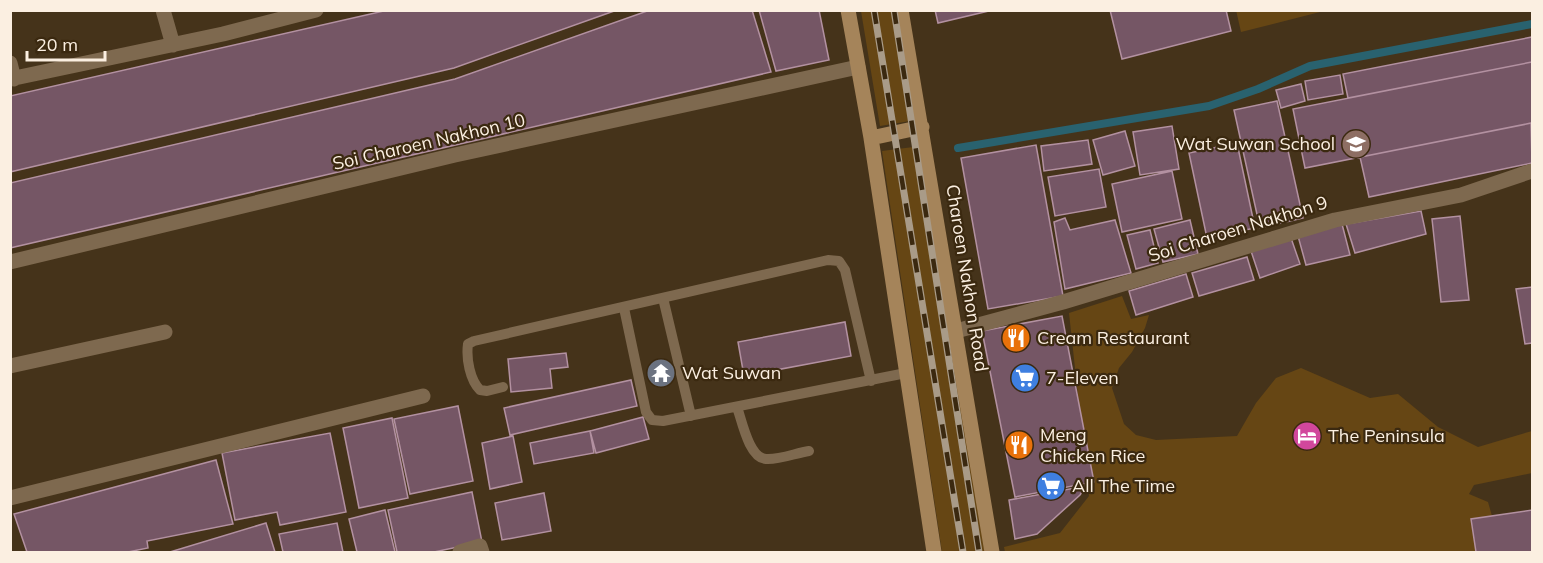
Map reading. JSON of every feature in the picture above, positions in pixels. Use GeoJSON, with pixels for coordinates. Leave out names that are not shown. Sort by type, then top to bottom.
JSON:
{"type":"FeatureCollection","features":[{"type":"Feature","properties":{"kind":"main road"},"geometry":{"type":"LineString","coordinates":[[848,10],[871,138],[934,552]]}},
{"type":"Feature","properties":{"kind":"main road","name":"Charoen Nakhon Road"},"geometry":{"type":"LineString","coordinates":[[901,10],[992,552]]}},
{"type":"Feature","properties":{"kind":"main road"},"geometry":{"type":"LineString","coordinates":[[871,138],[922,127]]}},
{"type":"Feature","properties":{"kind":"street"},"geometry":{"type":"LineString","coordinates":[[163,10],[173,45]]}},
{"type":"Feature","properties":{"kind":"street"},"geometry":{"type":"LineString","coordinates":[[10,63],[12,79],[173,45],[316,10]]}},
{"type":"Feature","properties":{"kind":"street","name":"Soi Charoen Nakhon 10"},"geometry":{"type":"LineString","coordinates":[[10,262],[454,155],[858,67]]}},
{"type":"Feature","properties":{"kind":"street","name":"Soi Charoen Nakhon 9"},"geometry":{"type":"LineString","coordinates":[[956,331],[1063,302],[1335,220],[1461,195],[1529,172]]}},
{"type":"Feature","properties":{"kind":"street"},"geometry":{"type":"LineString","coordinates":[[10,366],[165,332]]}},
{"type":"Feature","properties":{"kind":"street"},"geometry":{"type":"LineString","coordinates":[[10,498],[423,396]]}},
{"type":"Feature","properties":{"kind":"street"},"geometry":{"type":"LineString","coordinates":[[460,552],[480,546],[482,552]]}},
{"type":"Feature","properties":{"kind":"lane"},"geometry":{"type":"LineString","coordinates":[[502,387],[487,391],[480,390],[474,384],[467,352],[468,344],[828,260],[839,261],[845,270],[871,381]]}},
{"type":"Feature","properties":{"kind":"lane"},"geometry":{"type":"LineString","coordinates":[[663,298],[691,416]]}},
{"type":"Feature","properties":{"kind":"lane"},"geometry":{"type":"LineString","coordinates":[[624,308],[646,412],[652,420],[663,421],[691,416],[906,373]]}},
{"type":"Feature","properties":{"kind":"lane"},"geometry":{"type":"LineString","coordinates":[[737,407],[752,450],[757,457],[766,459],[809,451]]}},
{"type":"Feature","properties":{"kind":"shaded area"},"geometry":{"type":"Polygon","coordinates":[[[1236,10],[1324,10],[1324,11],[1241,32],[1236,10]]]}},
{"type":"Feature","properties":{"kind":"shaded area"},"geometry":{"type":"Polygon","coordinates":[[[861,11],[896,11],[916,120],[880,126],[861,11]]]}},
{"type":"Feature","properties":{"kind":"shaded area"},"geometry":{"type":"Polygon","coordinates":[[[921,146],[987,552],[942,552],[882,151],[921,146]]]}},
{"type":"Feature","properties":{"kind":"shaded area"},"geometry":{"type":"Polygon","coordinates":[[[1122,296],[1131,319],[1149,315],[1132,352],[1119,368],[1112,388],[1124,424],[1136,435],[1156,440],[1237,436],[1256,403],[1276,378],[1301,368],[1370,398],[1398,394],[1438,427],[1478,447],[1532,431],[1532,473],[1474,485],[1469,494],[1488,502],[1492,516],[1471,520],[1476,552],[1005,552],[1004,547],[1060,533],[1089,496],[1069,313],[1122,296]]]}},
{"type":"Feature","properties":{"kind":"building"},"geometry":{"type":"Polygon","coordinates":[[[388,10],[617,10],[454,68],[10,172],[10,96],[388,10]]]}},
{"type":"Feature","properties":{"kind":"building"},"geometry":{"type":"Polygon","coordinates":[[[650,10],[752,10],[771,72],[10,248],[10,183],[455,79],[650,10]]]}},
{"type":"Feature","properties":{"kind":"building"},"geometry":{"type":"Polygon","coordinates":[[[759,10],[819,10],[829,60],[776,71],[759,10]]]}},
{"type":"Feature","properties":{"kind":"building"},"geometry":{"type":"Polygon","coordinates":[[[935,10],[993,10],[938,23],[935,10]]]}},
{"type":"Feature","properties":{"kind":"building"},"geometry":{"type":"Polygon","coordinates":[[[1110,10],[1226,10],[1231,31],[1122,59],[1110,10]]]}},
{"type":"Feature","properties":{"kind":"building"},"geometry":{"type":"Polygon","coordinates":[[[1532,37],[1532,62],[1348,98],[1343,74],[1532,37]]]}},
{"type":"Feature","properties":{"kind":"building"},"geometry":{"type":"Polygon","coordinates":[[[1532,62],[1532,123],[1305,168],[1293,109],[1532,62]]]}},
{"type":"Feature","properties":{"kind":"building"},"geometry":{"type":"Polygon","coordinates":[[[1340,75],[1343,94],[1308,100],[1305,81],[1340,75]]]}},
{"type":"Feature","properties":{"kind":"building"},"geometry":{"type":"Polygon","coordinates":[[[1301,84],[1305,101],[1281,108],[1276,90],[1301,84]]]}},
{"type":"Feature","properties":{"kind":"building"},"geometry":{"type":"Polygon","coordinates":[[[1277,101],[1303,218],[1260,228],[1234,110],[1277,101]]]}},
{"type":"Feature","properties":{"kind":"building"},"geometry":{"type":"Polygon","coordinates":[[[1531,123],[1532,163],[1369,197],[1360,157],[1531,123]]]}},
{"type":"Feature","properties":{"kind":"building"},"geometry":{"type":"Polygon","coordinates":[[[1172,126],[1179,169],[1140,175],[1133,132],[1172,126]]]}},
{"type":"Feature","properties":{"kind":"building"},"geometry":{"type":"Polygon","coordinates":[[[1125,131],[1135,166],[1103,175],[1093,140],[1125,131]]]}},
{"type":"Feature","properties":{"kind":"building"},"geometry":{"type":"Polygon","coordinates":[[[1088,140],[1092,164],[1044,171],[1041,146],[1088,140]]]}},
{"type":"Feature","properties":{"kind":"building"},"geometry":{"type":"Polygon","coordinates":[[[1237,143],[1255,228],[1207,238],[1189,153],[1237,143]]]}},
{"type":"Feature","properties":{"kind":"building"},"geometry":{"type":"Polygon","coordinates":[[[1036,145],[1063,296],[988,309],[961,158],[1036,145]]]}},
{"type":"Feature","properties":{"kind":"building"},"geometry":{"type":"Polygon","coordinates":[[[1099,169],[1106,207],[1055,216],[1048,177],[1099,169]]]}},
{"type":"Feature","properties":{"kind":"building"},"geometry":{"type":"Polygon","coordinates":[[[1172,171],[1182,219],[1122,232],[1112,184],[1172,171]]]}},
{"type":"Feature","properties":{"kind":"building"},"geometry":{"type":"Polygon","coordinates":[[[1421,211],[1426,234],[1355,253],[1346,224],[1421,211]]]}},
{"type":"Feature","properties":{"kind":"building"},"geometry":{"type":"Polygon","coordinates":[[[1460,216],[1469,300],[1441,302],[1432,219],[1460,216]]]}},
{"type":"Feature","properties":{"kind":"building"},"geometry":{"type":"Polygon","coordinates":[[[1065,218],[1070,230],[1115,220],[1131,273],[1065,289],[1054,222],[1065,218]]]}},
{"type":"Feature","properties":{"kind":"building"},"geometry":{"type":"Polygon","coordinates":[[[1190,220],[1198,254],[1163,262],[1154,229],[1190,220]]]}},
{"type":"Feature","properties":{"kind":"building"},"geometry":{"type":"Polygon","coordinates":[[[1342,224],[1350,255],[1306,265],[1298,236],[1342,224]]]}},
{"type":"Feature","properties":{"kind":"building"},"geometry":{"type":"Polygon","coordinates":[[[1150,230],[1158,263],[1136,269],[1127,235],[1150,230]]]}},
{"type":"Feature","properties":{"kind":"building"},"geometry":{"type":"Polygon","coordinates":[[[1291,238],[1300,264],[1260,278],[1251,251],[1291,238]]]}},
{"type":"Feature","properties":{"kind":"building"},"geometry":{"type":"Polygon","coordinates":[[[1247,257],[1254,280],[1199,296],[1192,273],[1247,257]]]}},
{"type":"Feature","properties":{"kind":"building"},"geometry":{"type":"Polygon","coordinates":[[[1186,274],[1193,297],[1136,315],[1129,291],[1186,274]]]}},
{"type":"Feature","properties":{"kind":"building"},"geometry":{"type":"Polygon","coordinates":[[[1532,287],[1532,343],[1525,344],[1516,289],[1532,287]]]}},
{"type":"Feature","properties":{"kind":"building"},"geometry":{"type":"Polygon","coordinates":[[[1062,316],[1094,482],[1015,497],[982,331],[1062,316]]]}},
{"type":"Feature","properties":{"kind":"building"},"geometry":{"type":"Polygon","coordinates":[[[845,322],[851,356],[744,376],[738,342],[845,322]]]}},
{"type":"Feature","properties":{"kind":"building"},"geometry":{"type":"Polygon","coordinates":[[[566,353],[568,367],[550,369],[552,388],[511,392],[508,359],[566,353]]]}},
{"type":"Feature","properties":{"kind":"building"},"geometry":{"type":"Polygon","coordinates":[[[631,380],[637,406],[510,435],[504,408],[631,380]]]}},
{"type":"Feature","properties":{"kind":"building"},"geometry":{"type":"Polygon","coordinates":[[[458,406],[473,481],[410,494],[394,419],[458,406]]]}},
{"type":"Feature","properties":{"kind":"building"},"geometry":{"type":"Polygon","coordinates":[[[643,417],[649,439],[596,453],[590,431],[643,417]]]}},
{"type":"Feature","properties":{"kind":"building"},"geometry":{"type":"Polygon","coordinates":[[[392,418],[408,498],[359,508],[343,428],[392,418]]]}},
{"type":"Feature","properties":{"kind":"building"},"geometry":{"type":"Polygon","coordinates":[[[590,431],[594,453],[534,464],[530,443],[590,431]]]}},
{"type":"Feature","properties":{"kind":"building"},"geometry":{"type":"Polygon","coordinates":[[[330,433],[346,512],[280,525],[277,512],[235,520],[222,453],[330,433]]]}},
{"type":"Feature","properties":{"kind":"building"},"geometry":{"type":"Polygon","coordinates":[[[513,436],[522,482],[490,489],[482,443],[513,436]]]}},
{"type":"Feature","properties":{"kind":"building"},"geometry":{"type":"Polygon","coordinates":[[[216,460],[233,524],[147,541],[148,548],[128,552],[27,552],[14,514],[216,460]]]}},
{"type":"Feature","properties":{"kind":"building"},"geometry":{"type":"Polygon","coordinates":[[[1086,486],[1080,495],[1037,534],[1015,539],[1009,500],[1086,486]]]}},
{"type":"Feature","properties":{"kind":"building"},"geometry":{"type":"Polygon","coordinates":[[[472,492],[482,542],[434,552],[397,552],[388,510],[472,492]]]}},
{"type":"Feature","properties":{"kind":"building"},"geometry":{"type":"Polygon","coordinates":[[[544,493],[551,531],[502,540],[495,503],[544,493]]]}},
{"type":"Feature","properties":{"kind":"building"},"geometry":{"type":"Polygon","coordinates":[[[385,510],[395,552],[357,552],[349,519],[385,510]]]}},
{"type":"Feature","properties":{"kind":"building"},"geometry":{"type":"Polygon","coordinates":[[[1532,510],[1532,552],[1476,552],[1471,519],[1532,510]]]}},
{"type":"Feature","properties":{"kind":"building"},"geometry":{"type":"Polygon","coordinates":[[[266,523],[275,552],[170,552],[266,523]]]}},
{"type":"Feature","properties":{"kind":"building"},"geometry":{"type":"Polygon","coordinates":[[[337,523],[343,552],[283,552],[279,534],[337,523]]]}},
{"type":"Feature","properties":{"kind":"waterway"},"geometry":{"type":"LineString","coordinates":[[958,148],[1209,106],[1258,89],[1310,66],[1532,24]]}},
{"type":"Feature","properties":{"kind":"railway"},"geometry":{"type":"LineString","coordinates":[[874,10],[963,552]]}},
{"type":"Feature","properties":{"kind":"railway"},"geometry":{"type":"LineString","coordinates":[[894,10],[979,552]]}},
{"type":"Feature","properties":{"kind":"place","name":"Wat Suwan School"},"geometry":{"type":"Point","coordinates":[1356,144]}},
{"type":"Feature","properties":{"kind":"place","name":"Cream Restaurant"},"geometry":{"type":"Point","coordinates":[1016,338]}},
{"type":"Feature","properties":{"kind":"place","name":"Wat Suwan"},"geometry":{"type":"Point","coordinates":[661,373]}},
{"type":"Feature","properties":{"kind":"place","name":"7-Eleven"},"geometry":{"type":"Point","coordinates":[1025,378]}},
{"type":"Feature","properties":{"kind":"place","name":"The Peninsula"},"geometry":{"type":"Point","coordinates":[1307,436]}},
{"type":"Feature","properties":{"kind":"place","name":"Meng Chicken Rice"},"geometry":{"type":"Point","coordinates":[1019,445]}},
{"type":"Feature","properties":{"kind":"place","name":"All The Time"},"geometry":{"type":"Point","coordinates":[1051,486]}}]}
